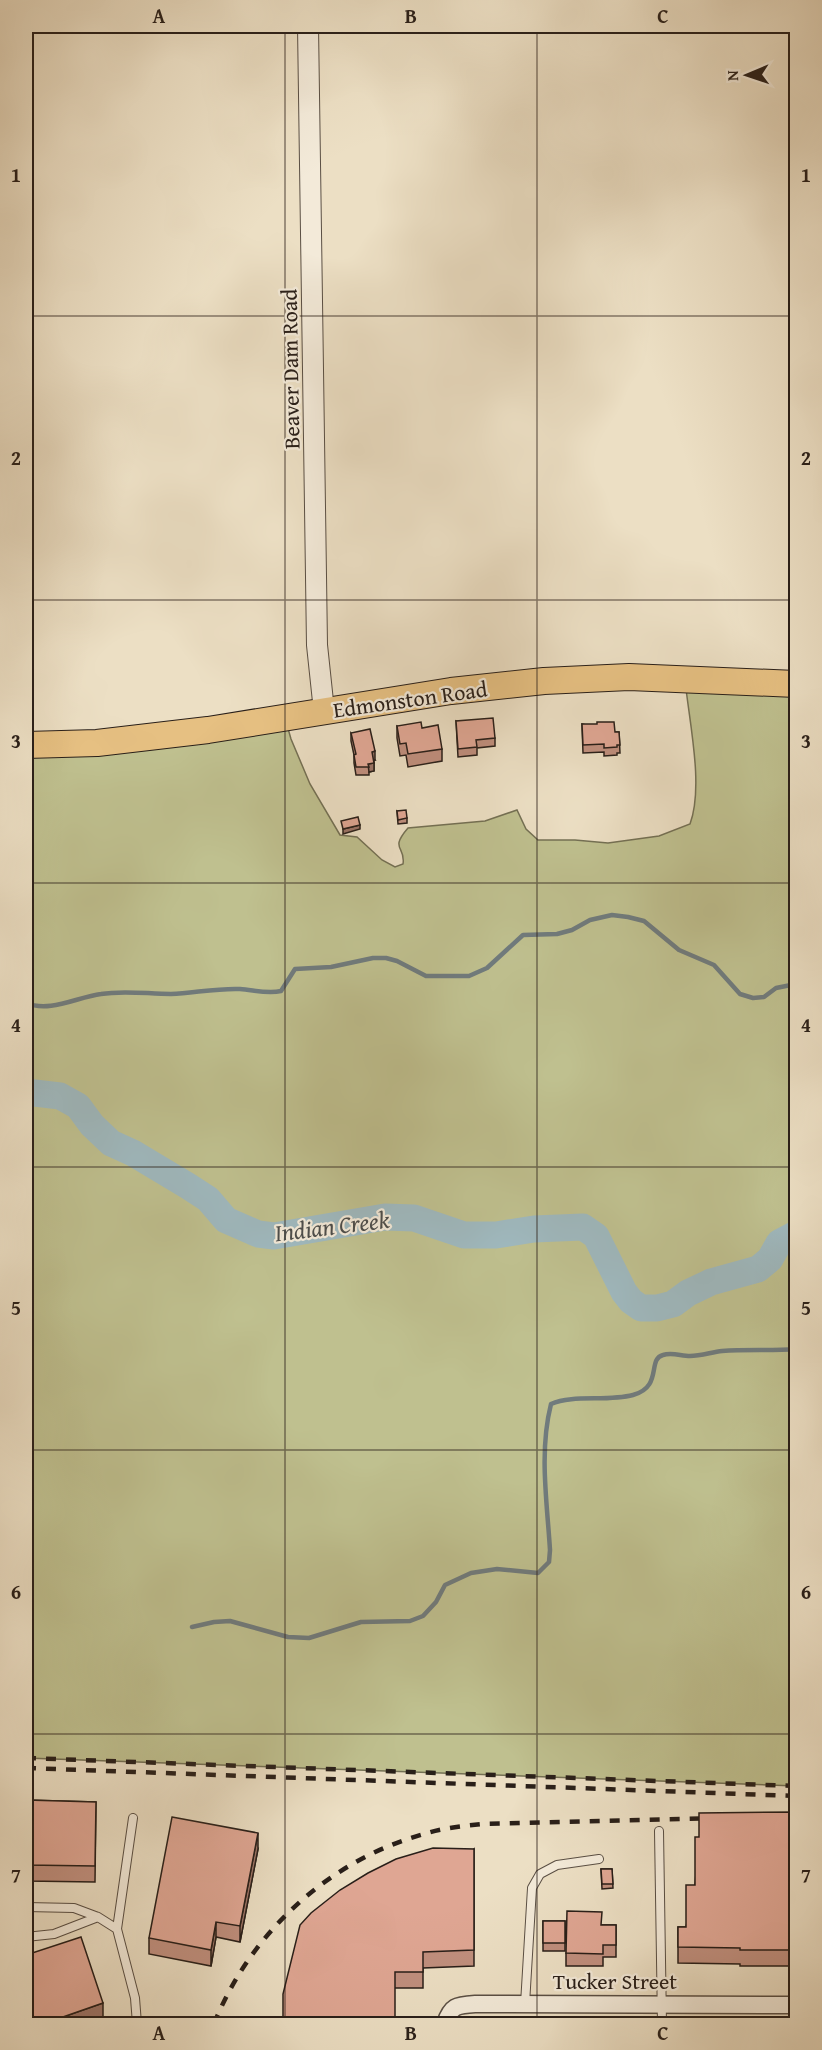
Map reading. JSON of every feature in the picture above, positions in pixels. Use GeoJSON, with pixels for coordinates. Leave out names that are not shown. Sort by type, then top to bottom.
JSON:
{"type":"FeatureCollection","features":[{"type":"Feature","properties":{"kind":"main road","name":"Edmonston Road"},"geometry":{"type":"LineString","coordinates":[[26,745],[97,743],[208,730],[451,691],[544,681],[629,677],[796,684]]}},
{"type":"Feature","properties":{"kind":"street","name":"Beaver Dam Road"},"geometry":{"type":"LineString","coordinates":[[308,26],[317,645],[324,711]]}},
{"type":"Feature","properties":{"kind":"street","name":"Tucker Street"},"geometry":{"type":"LineString","coordinates":[[445,2025],[450,2010],[460,2005],[796,2005]]}},
{"type":"Feature","properties":{"kind":"lane"},"geometry":{"type":"LineString","coordinates":[[133,1818],[117,1929],[135,1998],[137,2025]]}},
{"type":"Feature","properties":{"kind":"lane"},"geometry":{"type":"LineString","coordinates":[[659,1831],[662,2025]]}},
{"type":"Feature","properties":{"kind":"lane"},"geometry":{"type":"LineString","coordinates":[[525,2004],[532,1888],[540,1874],[557,1865],[599,1859]]}},
{"type":"Feature","properties":{"kind":"lane"},"geometry":{"type":"LineString","coordinates":[[26,1907],[74,1908],[98,1917],[117,1929]]}},
{"type":"Feature","properties":{"kind":"lane"},"geometry":{"type":"LineString","coordinates":[[26,1937],[54,1934],[98,1917]]}},
{"type":"Feature","properties":{"kind":"green space"},"geometry":{"type":"Polygon","coordinates":[[[685,680],[796,684],[796,1786],[26,1758],[26,745],[285,718],[291,739],[310,784],[340,835],[357,837],[382,860],[395,867],[403,864],[399,844],[408,828],[485,821],[517,810],[526,829],[538,840],[608,843],[659,836],[690,824],[694,809],[696,773],[685,680]]]}},
{"type":"Feature","properties":{"kind":"building"},"geometry":{"type":"Polygon","coordinates":[[[493,718],[495,738],[476,740],[477,747],[458,749],[456,721],[493,718]]]}},
{"type":"Feature","properties":{"kind":"building"},"geometry":{"type":"Polygon","coordinates":[[[421,722],[422,728],[438,725],[442,749],[408,754],[406,743],[400,744],[397,726],[421,722]]]}},
{"type":"Feature","properties":{"kind":"building"},"geometry":{"type":"Polygon","coordinates":[[[597,722],[614,722],[615,732],[619,732],[620,745],[604,748],[604,744],[583,745],[582,724],[597,724],[597,722]]]}},
{"type":"Feature","properties":{"kind":"building"},"geometry":{"type":"Polygon","coordinates":[[[370,729],[375,751],[372,752],[374,763],[368,764],[369,767],[356,767],[354,755],[356,754],[351,733],[370,729]]]}},
{"type":"Feature","properties":{"kind":"building"},"geometry":{"type":"Polygon","coordinates":[[[406,810],[407,818],[398,820],[397,811],[406,810]]]}},
{"type":"Feature","properties":{"kind":"building"},"geometry":{"type":"Polygon","coordinates":[[[358,817],[360,825],[343,829],[341,821],[358,817]]]}},
{"type":"Feature","properties":{"kind":"building"},"geometry":{"type":"Polygon","coordinates":[[[26,1800],[96,1802],[95,1866],[26,1865],[26,1800]]]}},
{"type":"Feature","properties":{"kind":"building"},"geometry":{"type":"Polygon","coordinates":[[[796,1812],[796,1950],[678,1947],[678,1927],[686,1927],[686,1885],[695,1885],[695,1837],[699,1837],[699,1813],[796,1812]]]}},
{"type":"Feature","properties":{"kind":"building"},"geometry":{"type":"Polygon","coordinates":[[[172,1817],[258,1833],[240,1926],[216,1922],[211,1950],[149,1938],[172,1817]]]}},
{"type":"Feature","properties":{"kind":"building"},"geometry":{"type":"Polygon","coordinates":[[[433,1848],[474,1849],[474,1950],[423,1952],[423,1972],[395,1972],[395,2025],[283,2025],[283,1994],[300,1925],[340,1890],[368,1873],[396,1859],[433,1848]]]}},
{"type":"Feature","properties":{"kind":"building"},"geometry":{"type":"Polygon","coordinates":[[[601,1869],[612,1869],[613,1884],[602,1884],[601,1869]]]}},
{"type":"Feature","properties":{"kind":"building"},"geometry":{"type":"Polygon","coordinates":[[[567,1911],[602,1912],[601,1925],[616,1925],[616,1945],[603,1945],[603,1954],[566,1953],[567,1911]]]}},
{"type":"Feature","properties":{"kind":"building"},"geometry":{"type":"Polygon","coordinates":[[[543,1921],[565,1921],[565,1943],[543,1943],[543,1921]]]}},
{"type":"Feature","properties":{"kind":"building"},"geometry":{"type":"Polygon","coordinates":[[[81,1937],[103,2003],[40,2025],[26,2025],[26,1955],[81,1937]]]}},
{"type":"Feature","properties":{"kind":"building"},"geometry":{"type":"Polygon","coordinates":[[[649,2022],[658,2022],[658,2025],[649,2025],[649,2022]]]}},
{"type":"Feature","properties":{"kind":"waterway"},"geometry":{"type":"LineString","coordinates":[[26,1003],[35,1006],[54,1005],[118,992],[171,994],[231,989],[276,992],[281,991],[295,969],[331,967],[373,958],[397,961],[426,976],[469,976],[487,968],[523,935],[557,934],[572,930],[590,920],[612,915],[644,921],[679,950],[714,965],[740,994],[753,998],[764,997],[776,988],[796,984]]}},
{"type":"Feature","properties":{"kind":"waterway","name":"Indian Creek"},"geometry":{"type":"LineString","coordinates":[[26,1092],[60,1096],[78,1106],[92,1125],[111,1143],[133,1153],[208,1199],[226,1220],[258,1234],[274,1236],[385,1217],[414,1218],[464,1235],[496,1235],[534,1229],[583,1227],[596,1236],[624,1292],[641,1308],[657,1308],[673,1304],[688,1293],[711,1282],[758,1269],[770,1259],[779,1243],[796,1234]]}},
{"type":"Feature","properties":{"kind":"waterway"},"geometry":{"type":"LineString","coordinates":[[192,1627],[230,1621],[288,1637],[309,1638],[361,1622],[410,1621],[423,1616],[436,1602],[445,1585],[471,1573],[497,1569],[538,1573],[549,1562],[550,1550],[545,1440],[551,1404],[569,1399],[633,1395],[648,1386],[658,1358],[666,1354],[690,1356],[722,1351],[796,1349]]}},
{"type":"Feature","properties":{"kind":"railway"},"geometry":{"type":"LineString","coordinates":[[26,1758],[796,1786]]}},
{"type":"Feature","properties":{"kind":"railway"},"geometry":{"type":"LineString","coordinates":[[26,1768],[796,1796]]}},
{"type":"Feature","properties":{"kind":"railway"},"geometry":{"type":"LineString","coordinates":[[214,2024],[229,1991],[271,1931],[325,1882],[356,1862],[389,1846],[438,1830],[482,1824],[716,1818]]}}]}
